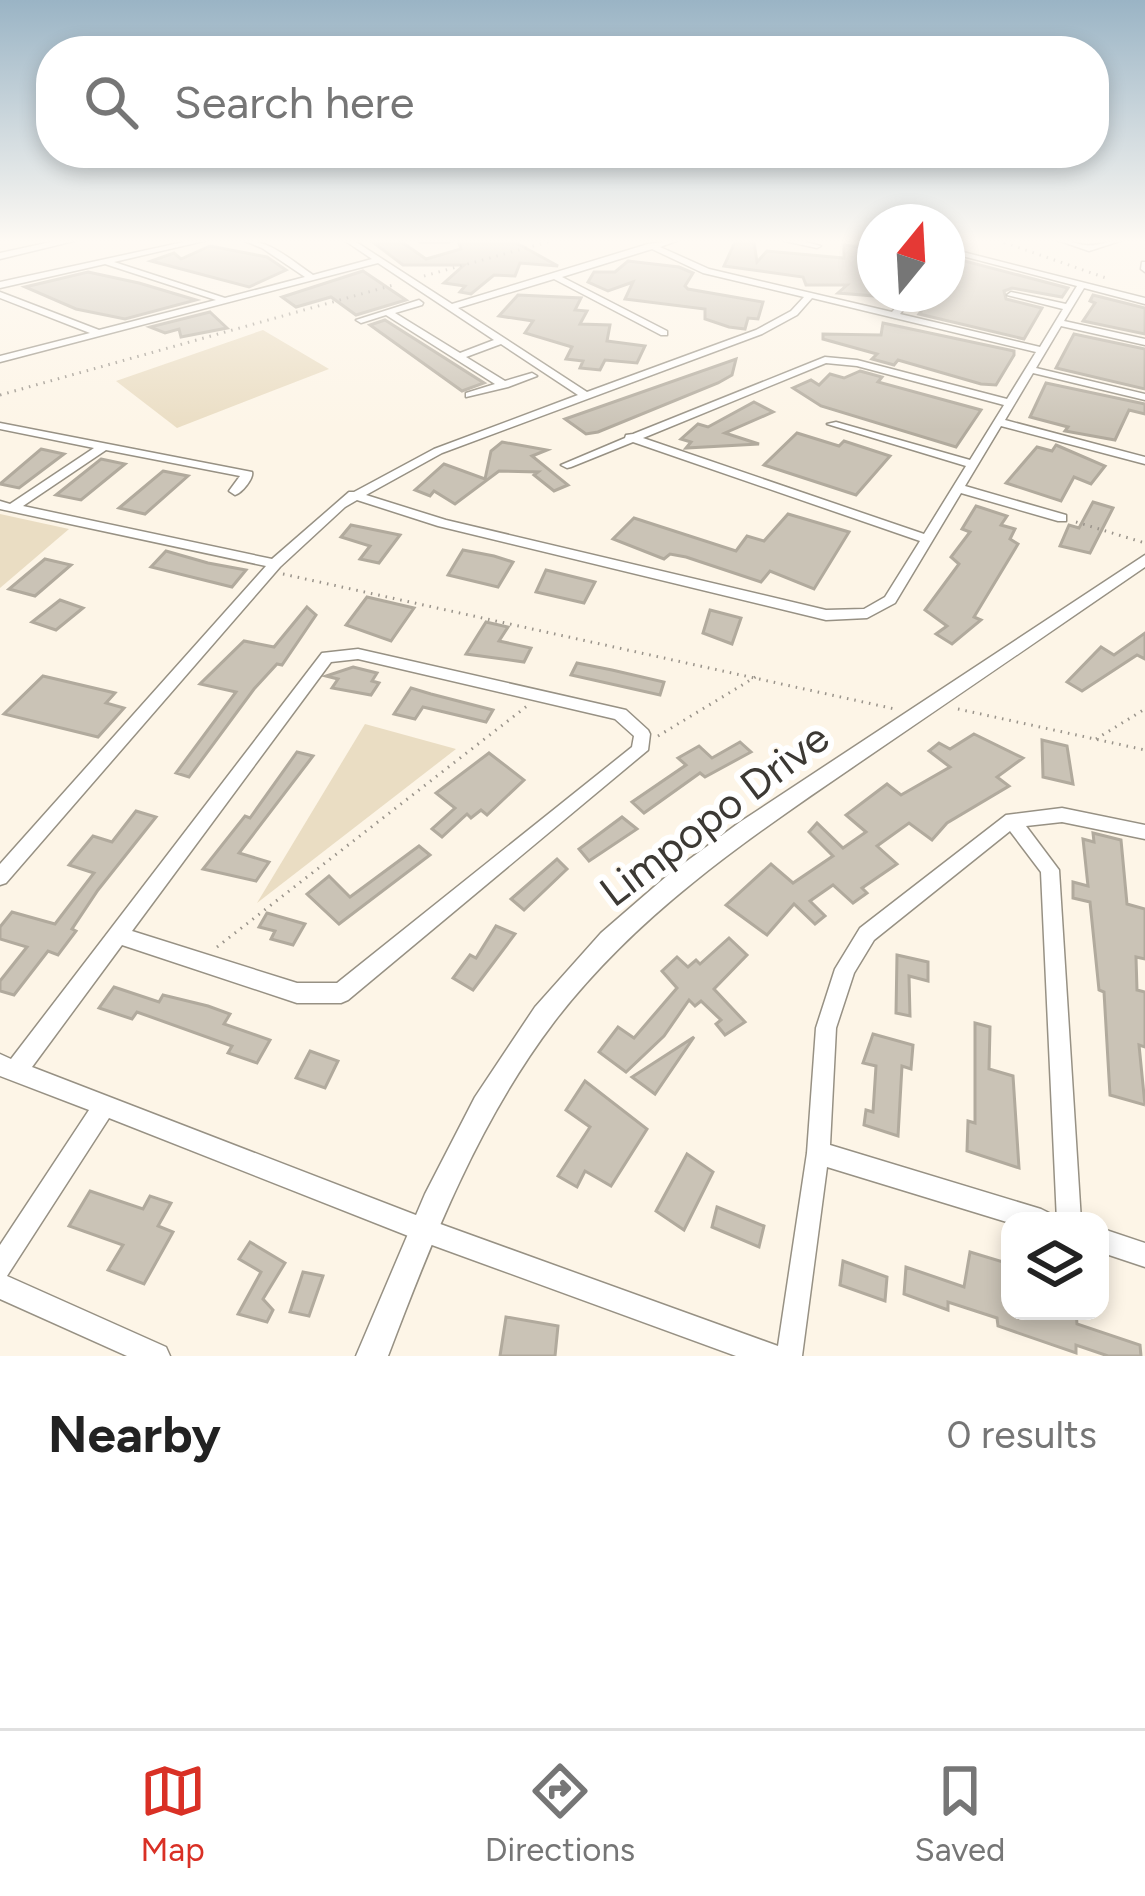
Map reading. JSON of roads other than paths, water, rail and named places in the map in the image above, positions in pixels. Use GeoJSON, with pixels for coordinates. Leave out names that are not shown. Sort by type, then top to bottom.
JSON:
{"type":"FeatureCollection","features":[{"type":"Feature","properties":{"kind":"street"},"geometry":{"type":"LineString","coordinates":[[19,303],[99,333]]}},
{"type":"Feature","properties":{"kind":"street"},"geometry":{"type":"LineString","coordinates":[[0,358],[212,303]]}},
{"type":"Feature","properties":{"kind":"street"},"geometry":{"type":"LineString","coordinates":[[362,320],[418,303]]}},
{"type":"Feature","properties":{"kind":"street"},"geometry":{"type":"LineString","coordinates":[[446,303],[588,397]]}},
{"type":"Feature","properties":{"kind":"street"},"geometry":{"type":"LineString","coordinates":[[452,307],[464,303]]}},
{"type":"Feature","properties":{"kind":"street"},"geometry":{"type":"LineString","coordinates":[[607,303],[664,333]]}},
{"type":"Feature","properties":{"kind":"street"},"geometry":{"type":"LineString","coordinates":[[0,877],[272,567],[353,495],[438,451],[759,332],[803,303]]}},
{"type":"Feature","properties":{"kind":"street"},"geometry":{"type":"LineString","coordinates":[[847,303],[1042,350]]}},
{"type":"Feature","properties":{"kind":"street"},"geometry":{"type":"LineString","coordinates":[[1049,303],[1070,308]]}},
{"type":"Feature","properties":{"kind":"street"},"geometry":{"type":"LineString","coordinates":[[353,495],[442,523],[826,615],[867,613],[890,600],[1072,303]]}},
{"type":"Feature","properties":{"kind":"street"},"geometry":{"type":"LineString","coordinates":[[387,312],[504,385]]}},
{"type":"Feature","properties":{"kind":"street"},"geometry":{"type":"LineString","coordinates":[[1059,323],[1145,342]]}},
{"type":"Feature","properties":{"kind":"street"},"geometry":{"type":"LineString","coordinates":[[458,357],[503,340]]}},
{"type":"Feature","properties":{"kind":"street"},"geometry":{"type":"LineString","coordinates":[[567,465],[825,360],[857,363],[1010,403]]}},
{"type":"Feature","properties":{"kind":"street"},"geometry":{"type":"LineString","coordinates":[[1033,370],[1145,397]]}},
{"type":"Feature","properties":{"kind":"street"},"geometry":{"type":"LineString","coordinates":[[470,395],[532,376]]}},
{"type":"Feature","properties":{"kind":"street"},"geometry":{"type":"LineString","coordinates":[[999,422],[1145,461]]}},
{"type":"Feature","properties":{"kind":"street"},"geometry":{"type":"LineString","coordinates":[[832,424],[971,464]]}},
{"type":"Feature","properties":{"kind":"street"},"geometry":{"type":"LineString","coordinates":[[0,426],[248,474],[235,491]]}},
{"type":"Feature","properties":{"kind":"street"},"geometry":{"type":"LineString","coordinates":[[630,437],[924,538]]}},
{"type":"Feature","properties":{"kind":"street"},"geometry":{"type":"LineString","coordinates":[[6,506],[104,446]]}},
{"type":"Feature","properties":{"kind":"street"},"geometry":{"type":"LineString","coordinates":[[958,488],[1062,518]]}},
{"type":"Feature","properties":{"kind":"street"},"geometry":{"type":"LineString","coordinates":[[6,506],[272,567]]}},
{"type":"Feature","properties":{"kind":"street","name":"Limpopo Drive"},"geometry":{"type":"LineString","coordinates":[[372,1356],[421,1228],[492,1094],[578,973],[652,900],[732,838],[1145,560]]}},
{"type":"Feature","properties":{"kind":"street"},"geometry":{"type":"LineString","coordinates":[[118,935],[312,997],[341,993],[641,746],[640,729],[626,716],[358,654],[327,657],[118,935],[8,1067],[421,1228],[771,1356]]}},
{"type":"Feature","properties":{"kind":"street"},"geometry":{"type":"LineString","coordinates":[[789,1356],[818,1153],[826,1028],[845,969],[867,934],[1012,820],[1062,815],[1145,832]]}},
{"type":"Feature","properties":{"kind":"street"},"geometry":{"type":"LineString","coordinates":[[1012,820],[1050,870],[1069,1212]]}},
{"type":"Feature","properties":{"kind":"street"},"geometry":{"type":"LineString","coordinates":[[0,1267],[105,1105]]}},
{"type":"Feature","properties":{"kind":"street"},"geometry":{"type":"LineString","coordinates":[[818,1153],[1011,1212]]}},
{"type":"Feature","properties":{"kind":"street"},"geometry":{"type":"LineString","coordinates":[[1109,1243],[1145,1255]]}},
{"type":"Feature","properties":{"kind":"street"},"geometry":{"type":"LineString","coordinates":[[0,1286],[158,1356]]}}]}
